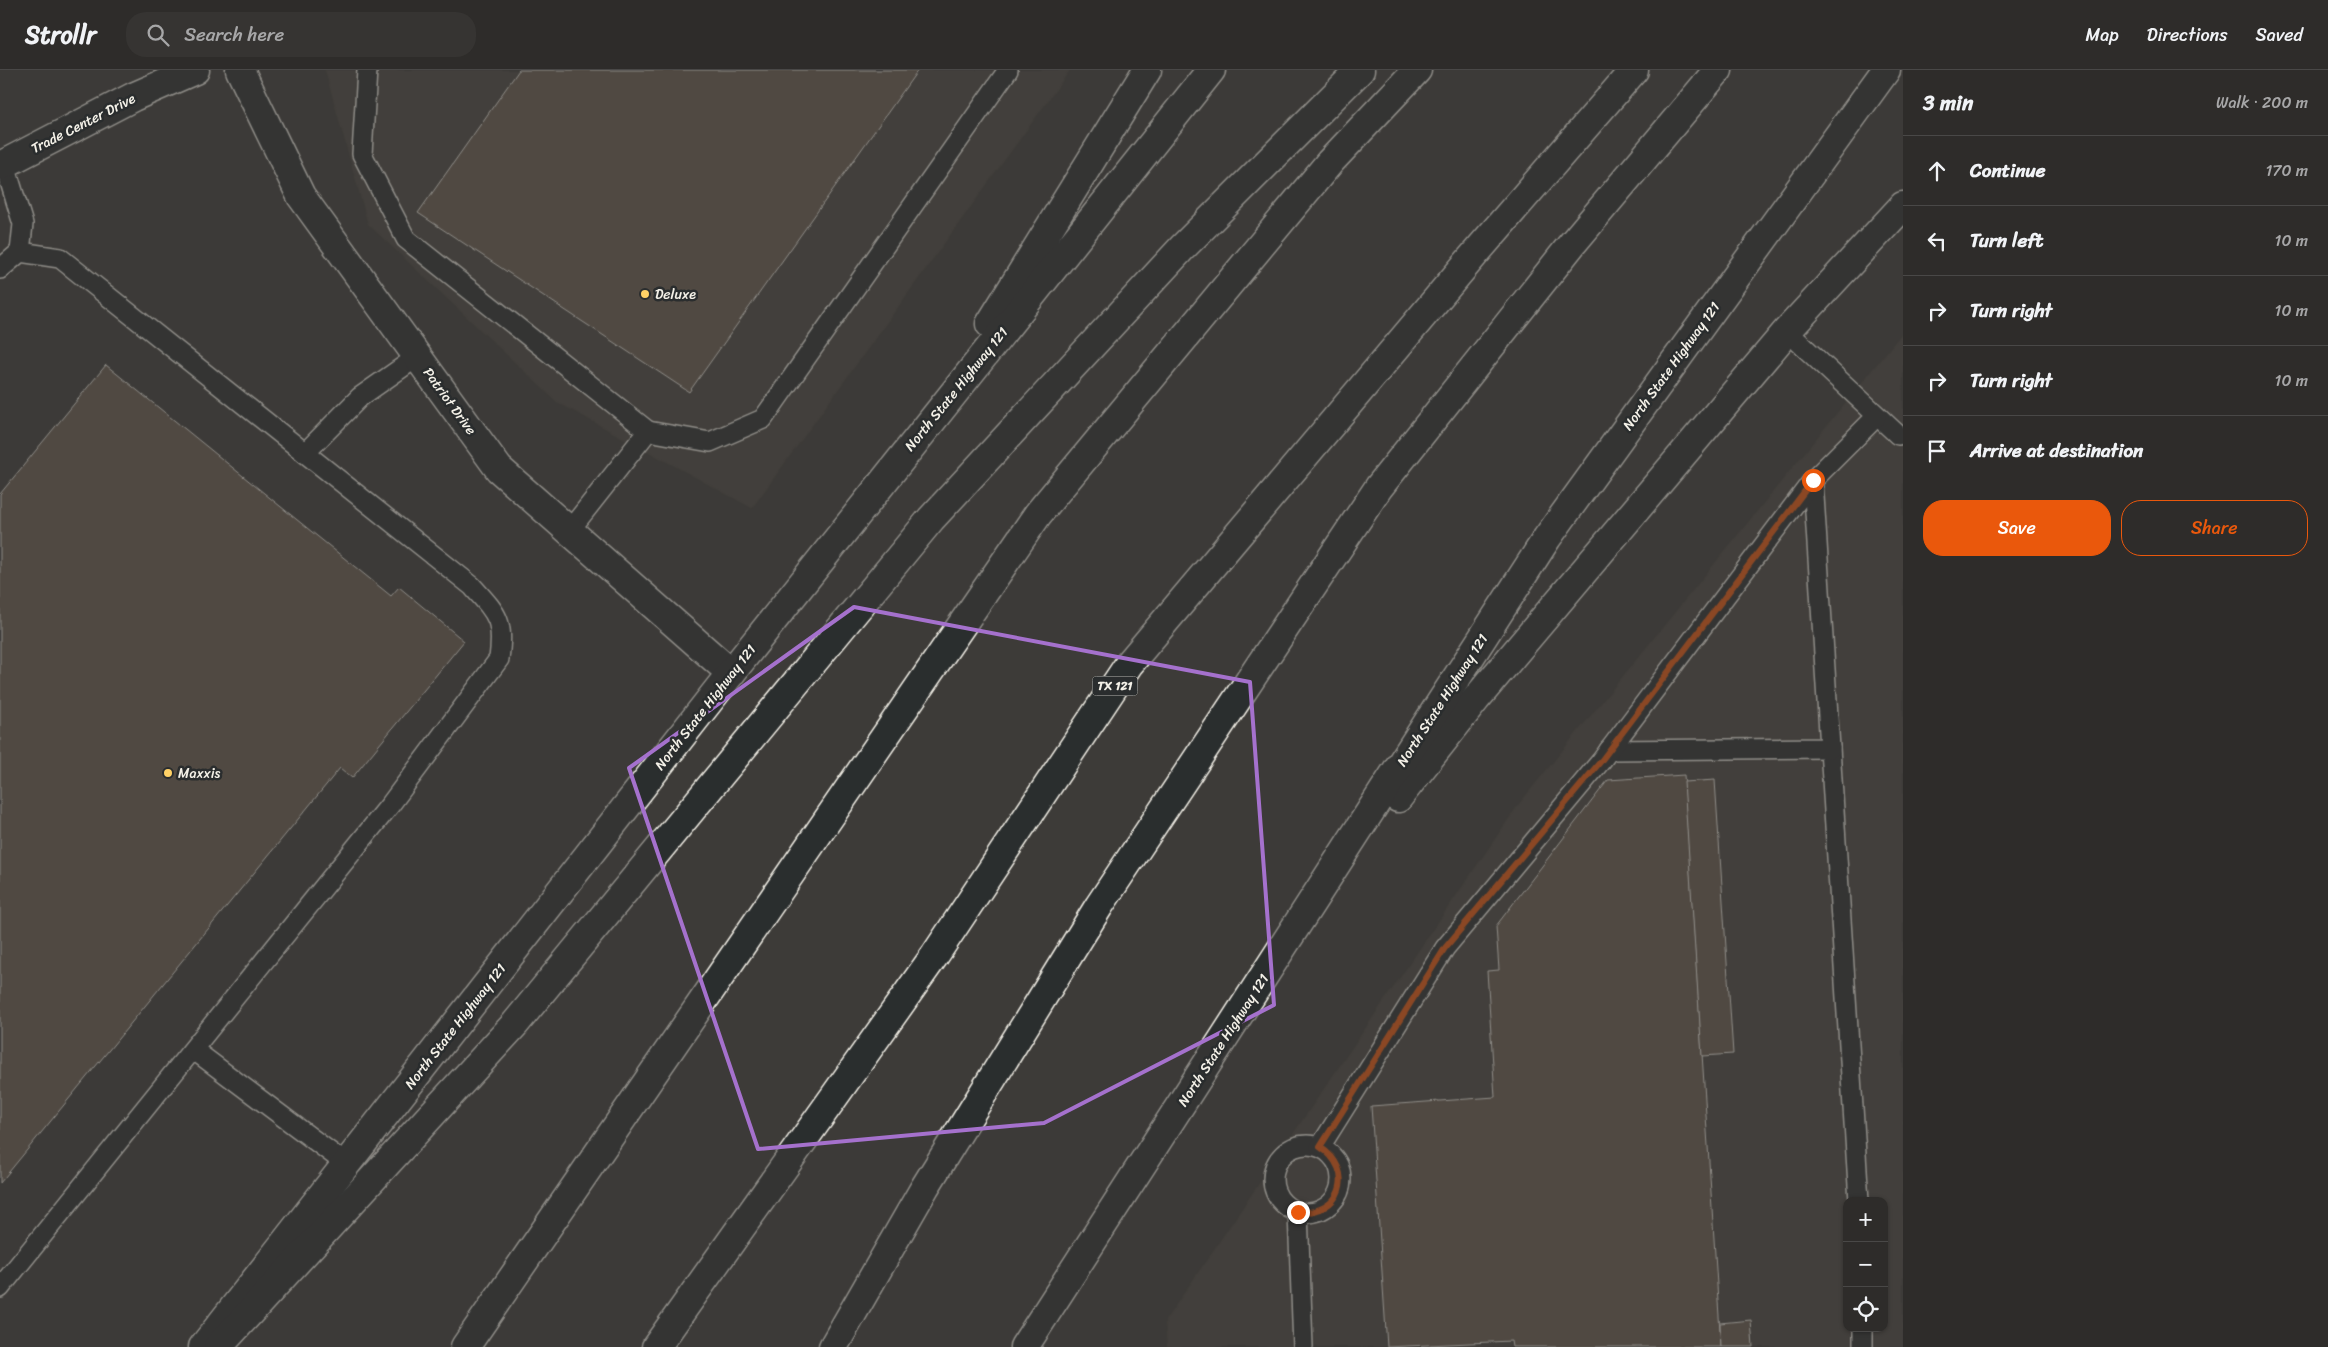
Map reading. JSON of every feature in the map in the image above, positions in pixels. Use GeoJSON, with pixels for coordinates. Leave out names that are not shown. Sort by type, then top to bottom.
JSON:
{"type":"FeatureCollection","features":[{"type":"Feature","properties":{"kind":"main road","name":"Trade Center Drive"},"geometry":{"type":"LineString","coordinates":[[2,164],[133,97],[195,70]]}},
{"type":"Feature","properties":{"kind":"main road","name":"Patriot Drive"},"geometry":{"type":"LineString","coordinates":[[240,70],[301,196],[499,470],[731,673]]}},
{"type":"Feature","properties":{"kind":"main road"},"geometry":{"type":"LineString","coordinates":[[923,431],[1147,70]]}},
{"type":"Feature","properties":{"kind":"main road","name":"North State Highway 121"},"geometry":{"type":"LineString","coordinates":[[203,1347],[731,673],[1211,70]]}},
{"type":"Feature","properties":{"kind":"main road"},"geometry":{"type":"LineString","coordinates":[[218,1347],[515,1024],[931,519],[1182,248],[1360,70]]}},
{"type":"Feature","properties":{"kind":"main road"},"geometry":{"type":"LineString","coordinates":[[465,1347],[1038,514],[1330,162],[1417,70]]}},
{"type":"Feature","properties":{"kind":"main road","name":"TX 121"},"geometry":{"type":"LineString","coordinates":[[656,1347],[935,955],[1130,664],[1474,255],[1634,70]]}},
{"type":"Feature","properties":{"kind":"main road"},"geometry":{"type":"LineString","coordinates":[[833,1347],[924,1187],[1094,914],[1379,487],[1572,244],[1718,70]]}},
{"type":"Feature","properties":{"kind":"main road","name":"North State Highway 121"},"geometry":{"type":"LineString","coordinates":[[1024,1347],[1547,538],[1886,70]]}},
{"type":"Feature","properties":{"kind":"main road"},"geometry":{"type":"LineString","coordinates":[[1288,940],[1476,699],[1787,331],[1898,214]]}},
{"type":"Feature","properties":{"kind":"lane"},"geometry":{"type":"LineString","coordinates":[[367,70],[362,154],[406,238],[648,431],[710,442],[763,419],[1008,70]]}},
{"type":"Feature","properties":{"kind":"lane"},"geometry":{"type":"LineString","coordinates":[[0,269],[20,252],[23,224],[2,164]]}},
{"type":"Feature","properties":{"kind":"lane"},"geometry":{"type":"LineString","coordinates":[[0,1288],[390,805],[499,660],[502,634],[494,611],[472,586],[60,258],[20,252]]}},
{"type":"Feature","properties":{"kind":"lane"},"geometry":{"type":"LineString","coordinates":[[1787,331],[1876,417],[1898,435]]}},
{"type":"Feature","properties":{"kind":"lane"},"geometry":{"type":"LineString","coordinates":[[305,453],[360,397],[417,357]]}},
{"type":"Feature","properties":{"kind":"lane"},"geometry":{"type":"LineString","coordinates":[[1320,1147],[1445,948],[1609,750],[1813,480],[1876,417]]}},
{"type":"Feature","properties":{"kind":"lane"},"geometry":{"type":"LineString","coordinates":[[570,531],[648,431]]}},
{"type":"Feature","properties":{"kind":"lane"},"geometry":{"type":"LineString","coordinates":[[1813,480],[1859,1197]]}},
{"type":"Feature","properties":{"kind":"lane"},"geometry":{"type":"LineString","coordinates":[[1609,750],[1830,748]]}},
{"type":"Feature","properties":{"kind":"lane"},"geometry":{"type":"LineString","coordinates":[[194,1050],[346,1164]]}},
{"type":"Feature","properties":{"kind":"lane"},"geometry":{"type":"LineString","coordinates":[[1308,1144],[1320,1147],[1331,1154],[1338,1165],[1341,1177],[1339,1190],[1333,1201],[1323,1209],[1310,1213],[1298,1212],[1283,1204],[1276,1194],[1272,1182],[1273,1171],[1278,1160],[1286,1151],[1296,1145],[1308,1144]]}},
{"type":"Feature","properties":{"kind":"lane"},"geometry":{"type":"LineString","coordinates":[[1298,1212],[1303,1347]]}},
{"type":"Feature","properties":{"kind":"lane"},"geometry":{"type":"LineString","coordinates":[[1863,1332],[1863,1347]]}},
{"type":"Feature","properties":{"kind":"highlighted area"},"geometry":{"type":"Polygon","coordinates":[[[854,607],[1250,682],[1274,1005],[1044,1123],[758,1149],[629,768],[854,607]]]}},
{"type":"Feature","properties":{"kind":"shaded area"},"geometry":{"type":"Polygon","coordinates":[[[325,70],[1070,70],[752,508],[557,402],[368,224],[325,70]]]}},
{"type":"Feature","properties":{"kind":"shaded area"},"geometry":{"type":"Polygon","coordinates":[[[1903,332],[1903,1347],[1167,1347],[1165,1321],[1519,804],[1903,332]]]}},
{"type":"Feature","properties":{"kind":"building"},"geometry":{"type":"Polygon","coordinates":[[[519,70],[918,70],[689,392],[418,213],[519,70]]]}},
{"type":"Feature","properties":{"kind":"building","name":"Maxxis"},"geometry":{"type":"Polygon","coordinates":[[[106,365],[391,596],[399,587],[464,641],[352,778],[340,768],[0,1183],[0,494],[106,365]]]}},
{"type":"Feature","properties":{"kind":"building"},"geometry":{"type":"Polygon","coordinates":[[[1684,775],[1721,1347],[1512,1347],[1511,1341],[1387,1347],[1371,1106],[1495,1097],[1487,971],[1499,970],[1496,926],[1608,780],[1684,775]]]}},
{"type":"Feature","properties":{"kind":"building"},"geometry":{"type":"Polygon","coordinates":[[[1715,780],[1733,1054],[1702,1056],[1684,782],[1715,780]]]}},
{"type":"Feature","properties":{"kind":"building"},"geometry":{"type":"Polygon","coordinates":[[[1751,1320],[1753,1347],[1721,1347],[1720,1323],[1751,1320]]]}},
{"type":"Feature","properties":{"kind":"place","name":"Deluxe"},"geometry":{"type":"Point","coordinates":[645,294]}},
{"type":"Feature","properties":{"kind":"place","name":"Maxxis"},"geometry":{"type":"Point","coordinates":[168,773]}},
{"type":"Feature","properties":{"kind":"route"},"geometry":{"type":"LineString","coordinates":[[1298,1212],[1310,1213],[1323,1209],[1333,1201],[1339,1190],[1341,1177],[1338,1165],[1331,1154],[1320,1147],[1445,948],[1601,761],[1813,480]]}}]}
